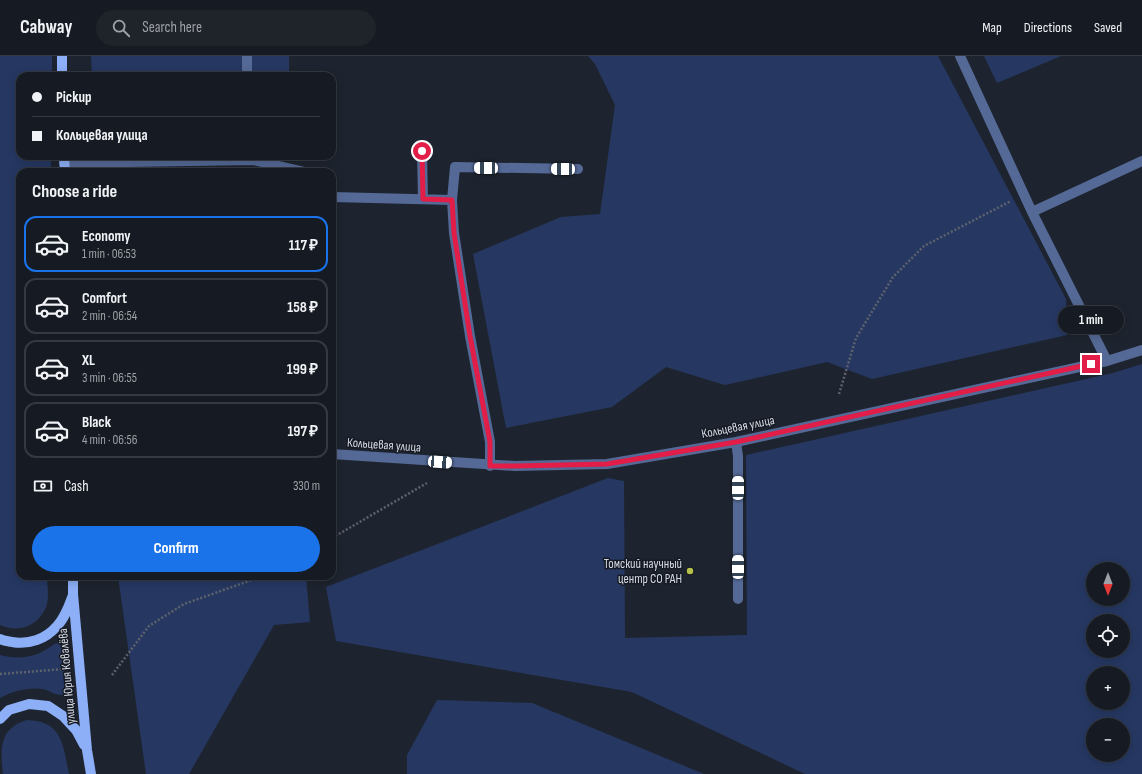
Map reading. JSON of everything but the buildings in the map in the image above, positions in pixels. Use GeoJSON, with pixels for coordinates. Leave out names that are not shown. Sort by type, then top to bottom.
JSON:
{"type":"FeatureCollection","features":[{"type":"Feature","properties":{"kind":"main road"},"geometry":{"type":"LineString","coordinates":[[62,56],[62,72]]}},
{"type":"Feature","properties":{"kind":"main road","name":"улица Юрия Ковалёва"},"geometry":{"type":"LineString","coordinates":[[73,580],[87,750],[91,774]]}},
{"type":"Feature","properties":{"kind":"main road"},"geometry":{"type":"LineString","coordinates":[[0,639],[3,641],[19,643],[33,642],[44,637],[58,626],[66,613],[73,594]]}},
{"type":"Feature","properties":{"kind":"main road"},"geometry":{"type":"LineString","coordinates":[[0,719],[10,710],[29,704],[48,706],[63,716],[76,730],[87,750]]}},
{"type":"Feature","properties":{"kind":"street"},"geometry":{"type":"LineString","coordinates":[[247,56],[247,72]]}},
{"type":"Feature","properties":{"kind":"street"},"geometry":{"type":"LineString","coordinates":[[960,56],[1032,212],[1107,361]]}},
{"type":"Feature","properties":{"kind":"street"},"geometry":{"type":"LineString","coordinates":[[422,151],[423,199]]}},
{"type":"Feature","properties":{"kind":"street"},"geometry":{"type":"LineString","coordinates":[[64,164],[117,167],[219,160]]}},
{"type":"Feature","properties":{"kind":"street"},"geometry":{"type":"LineString","coordinates":[[253,160],[288,168]]}},
{"type":"Feature","properties":{"kind":"street"},"geometry":{"type":"LineString","coordinates":[[1032,212],[1142,161]]}},
{"type":"Feature","properties":{"kind":"street"},"geometry":{"type":"LineString","coordinates":[[490,466],[490,442],[470,336],[454,233],[452,200],[455,167],[578,169]]}},
{"type":"Feature","properties":{"kind":"street"},"geometry":{"type":"LineString","coordinates":[[336,197],[452,200]]}},
{"type":"Feature","properties":{"kind":"street","name":"Кольцевая улица"},"geometry":{"type":"LineString","coordinates":[[336,454],[490,466],[607,464],[736,442],[1107,361],[1142,350]]}},
{"type":"Feature","properties":{"kind":"street"},"geometry":{"type":"LineString","coordinates":[[736,442],[738,456],[738,599]]}},
{"type":"Feature","properties":{"kind":"path"},"geometry":{"type":"LineString","coordinates":[[839,394],[856,338],[893,277],[924,246],[1024,194]]}},
{"type":"Feature","properties":{"kind":"path"},"geometry":{"type":"LineString","coordinates":[[336,536],[427,483]]}},
{"type":"Feature","properties":{"kind":"path"},"geometry":{"type":"LineString","coordinates":[[112,675],[149,626],[184,604],[252,580]]}},
{"type":"Feature","properties":{"kind":"path"},"geometry":{"type":"LineString","coordinates":[[0,674],[66,669]]}},
{"type":"Feature","properties":{"kind":"shaded area"},"geometry":{"type":"Polygon","coordinates":[[[0,56],[52,56],[52,72],[16,72],[16,160],[51,160],[51,168],[16,168],[16,580],[47,580],[48,597],[44,611],[35,622],[22,628],[7,628],[0,625],[0,56]]]}},
{"type":"Feature","properties":{"kind":"shaded area"},"geometry":{"type":"Polygon","coordinates":[[[91,56],[289,56],[289,72],[92,72],[91,56]]]}},
{"type":"Feature","properties":{"kind":"shaded area"},"geometry":{"type":"Polygon","coordinates":[[[588,56],[938,56],[1066,299],[1067,335],[872,379],[827,362],[725,385],[666,367],[612,407],[506,428],[473,254],[561,217],[600,214],[615,105],[595,64],[588,56]]]}},
{"type":"Feature","properties":{"kind":"shaded area"},"geometry":{"type":"Polygon","coordinates":[[[984,56],[1061,56],[997,83],[984,56]]]}},
{"type":"Feature","properties":{"kind":"shaded area"},"geometry":{"type":"Polygon","coordinates":[[[1142,364],[1142,774],[805,774],[632,692],[336,641],[326,587],[608,478],[624,481],[625,638],[747,635],[746,455],[1113,373],[1142,364]]]}},
{"type":"Feature","properties":{"kind":"shaded area"},"geometry":{"type":"Polygon","coordinates":[[[119,580],[306,580],[310,622],[274,625],[189,774],[146,774],[119,580]]]}},
{"type":"Feature","properties":{"kind":"shaded area"},"geometry":{"type":"Polygon","coordinates":[[[56,643],[62,646],[65,694],[60,695],[43,689],[26,689],[10,693],[0,698],[0,655],[15,657],[31,656],[40,653],[56,643]]]}},
{"type":"Feature","properties":{"kind":"shaded area"},"geometry":{"type":"Polygon","coordinates":[[[437,700],[532,703],[704,774],[407,774],[407,755],[437,700]]]}},
{"type":"Feature","properties":{"kind":"shaded area"},"geometry":{"type":"Polygon","coordinates":[[[27,720],[39,721],[55,730],[63,745],[69,774],[3,774],[2,747],[7,733],[11,728],[27,720]]]}},
{"type":"Feature","properties":{"kind":"place","name":"Томский научный центр СО РАН"},"geometry":{"type":"Point","coordinates":[690,571]}},
{"type":"Feature","properties":{"kind":"route"},"geometry":{"type":"LineString","coordinates":[[422,151],[423,199],[452,200],[454,233],[470,336],[490,442],[490,466],[607,464],[736,442],[1091,364]]}}]}
